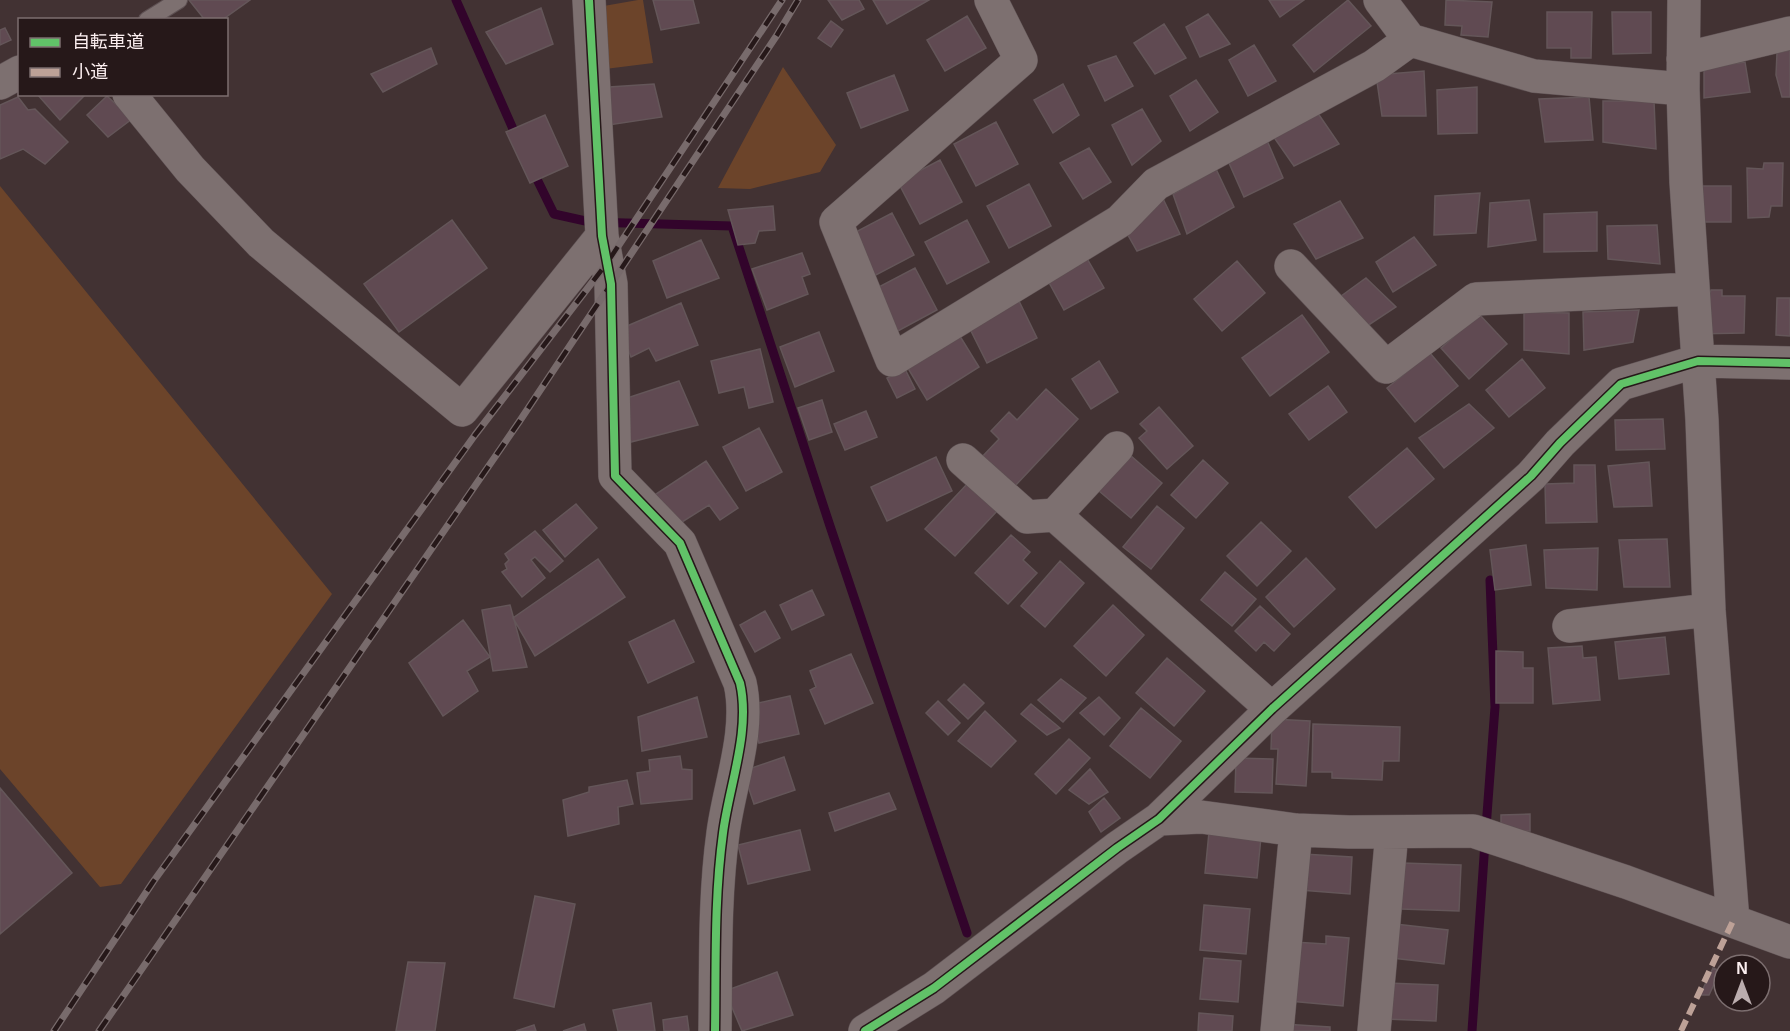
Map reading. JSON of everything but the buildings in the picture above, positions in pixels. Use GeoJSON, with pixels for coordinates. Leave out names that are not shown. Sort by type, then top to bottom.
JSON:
{"type":"FeatureCollection","features":[{"type":"Feature","properties":{"kind":"street"},"geometry":{"type":"LineString","coordinates":[[589,0],[602,236],[611,284],[615,476],[680,543],[740,683],[743,698],[736,769],[723,831],[717,889],[715,1031]]}},
{"type":"Feature","properties":{"kind":"street"},"geometry":{"type":"LineString","coordinates":[[992,0],[1022,60],[836,222],[892,360],[1120,221],[1156,184],[1374,66],[1410,40]]}},
{"type":"Feature","properties":{"kind":"street"},"geometry":{"type":"LineString","coordinates":[[1380,0],[1410,40],[1534,76],[1683,74],[1790,33]]}},
{"type":"Feature","properties":{"kind":"street"},"geometry":{"type":"LineString","coordinates":[[1684,0],[1683,74],[1686,182],[1702,420],[1709,610],[1733,921]]}},
{"type":"Feature","properties":{"kind":"street"},"geometry":{"type":"LineString","coordinates":[[0,83],[18,73]]}},
{"type":"Feature","properties":{"kind":"street"},"geometry":{"type":"LineString","coordinates":[[131,96],[190,170],[261,243],[462,410],[602,236]]}},
{"type":"Feature","properties":{"kind":"street"},"geometry":{"type":"LineString","coordinates":[[1291,266],[1386,367],[1476,299],[1693,289]]}},
{"type":"Feature","properties":{"kind":"street"},"geometry":{"type":"LineString","coordinates":[[865,1031],[934,987],[1117,848],[1159,819],[1272,709],[1531,476],[1560,443],[1621,384],[1698,361],[1790,363]]}},
{"type":"Feature","properties":{"kind":"street"},"geometry":{"type":"LineString","coordinates":[[963,460],[1027,517],[1055,515],[1117,448]]}},
{"type":"Feature","properties":{"kind":"street"},"geometry":{"type":"LineString","coordinates":[[1055,515],[1272,709]]}},
{"type":"Feature","properties":{"kind":"street"},"geometry":{"type":"LineString","coordinates":[[1569,626],[1709,610]]}},
{"type":"Feature","properties":{"kind":"street"},"geometry":{"type":"LineString","coordinates":[[1159,819],[1201,817],[1296,830],[1473,831],[1626,882],[1790,942]]}},
{"type":"Feature","properties":{"kind":"street"},"geometry":{"type":"LineString","coordinates":[[1277,1031],[1296,830]]}},
{"type":"Feature","properties":{"kind":"street"},"geometry":{"type":"LineString","coordinates":[[1374,1031],[1392,832]]}},
{"type":"Feature","properties":{"kind":"lane"},"geometry":{"type":"LineString","coordinates":[[150,18],[179,0]]}},
{"type":"Feature","properties":{"kind":"shaded area"},"geometry":{"type":"Polygon","coordinates":[[[643,0],[653,63],[597,70],[598,7],[643,0]]]}},
{"type":"Feature","properties":{"kind":"shaded area"},"geometry":{"type":"Polygon","coordinates":[[[783,67],[836,145],[820,172],[750,189],[718,188],[783,67]]]}},
{"type":"Feature","properties":{"kind":"shaded area"},"geometry":{"type":"Polygon","coordinates":[[[0,186],[332,594],[121,884],[100,887],[0,769],[0,186]]]}},
{"type":"Feature","properties":{"kind":"waterway"},"geometry":{"type":"LineString","coordinates":[[456,0],[517,138]]}},
{"type":"Feature","properties":{"kind":"waterway"},"geometry":{"type":"LineString","coordinates":[[532,169],[554,214],[590,222],[732,226],[967,933]]}},
{"type":"Feature","properties":{"kind":"waterway"},"geometry":{"type":"LineString","coordinates":[[1486,828],[1495,707],[1490,580]]}},
{"type":"Feature","properties":{"kind":"waterway"},"geometry":{"type":"LineString","coordinates":[[1472,1031],[1485,842]]}},
{"type":"Feature","properties":{"kind":"railway"},"geometry":{"type":"LineString","coordinates":[[54,1031],[153,882],[475,435],[607,263],[782,0]]}},
{"type":"Feature","properties":{"kind":"railway"},"geometry":{"type":"LineString","coordinates":[[99,1031],[519,422],[798,0]]}},
{"type":"Feature","properties":{"kind":"marked path"},"geometry":{"type":"LineString","coordinates":[[1681,1031],[1733,921]]}},
{"type":"Feature","properties":{"kind":"cycle path"},"geometry":{"type":"LineString","coordinates":[[589,0],[602,236],[611,284],[615,476],[680,543],[740,683],[743,701],[741,739],[720,858],[716,932],[715,1031]]}},
{"type":"Feature","properties":{"kind":"cycle path"},"geometry":{"type":"LineString","coordinates":[[865,1031],[934,988],[1117,848],[1159,819],[1272,709],[1531,476],[1560,443],[1621,384],[1698,361],[1790,363]]}}]}
